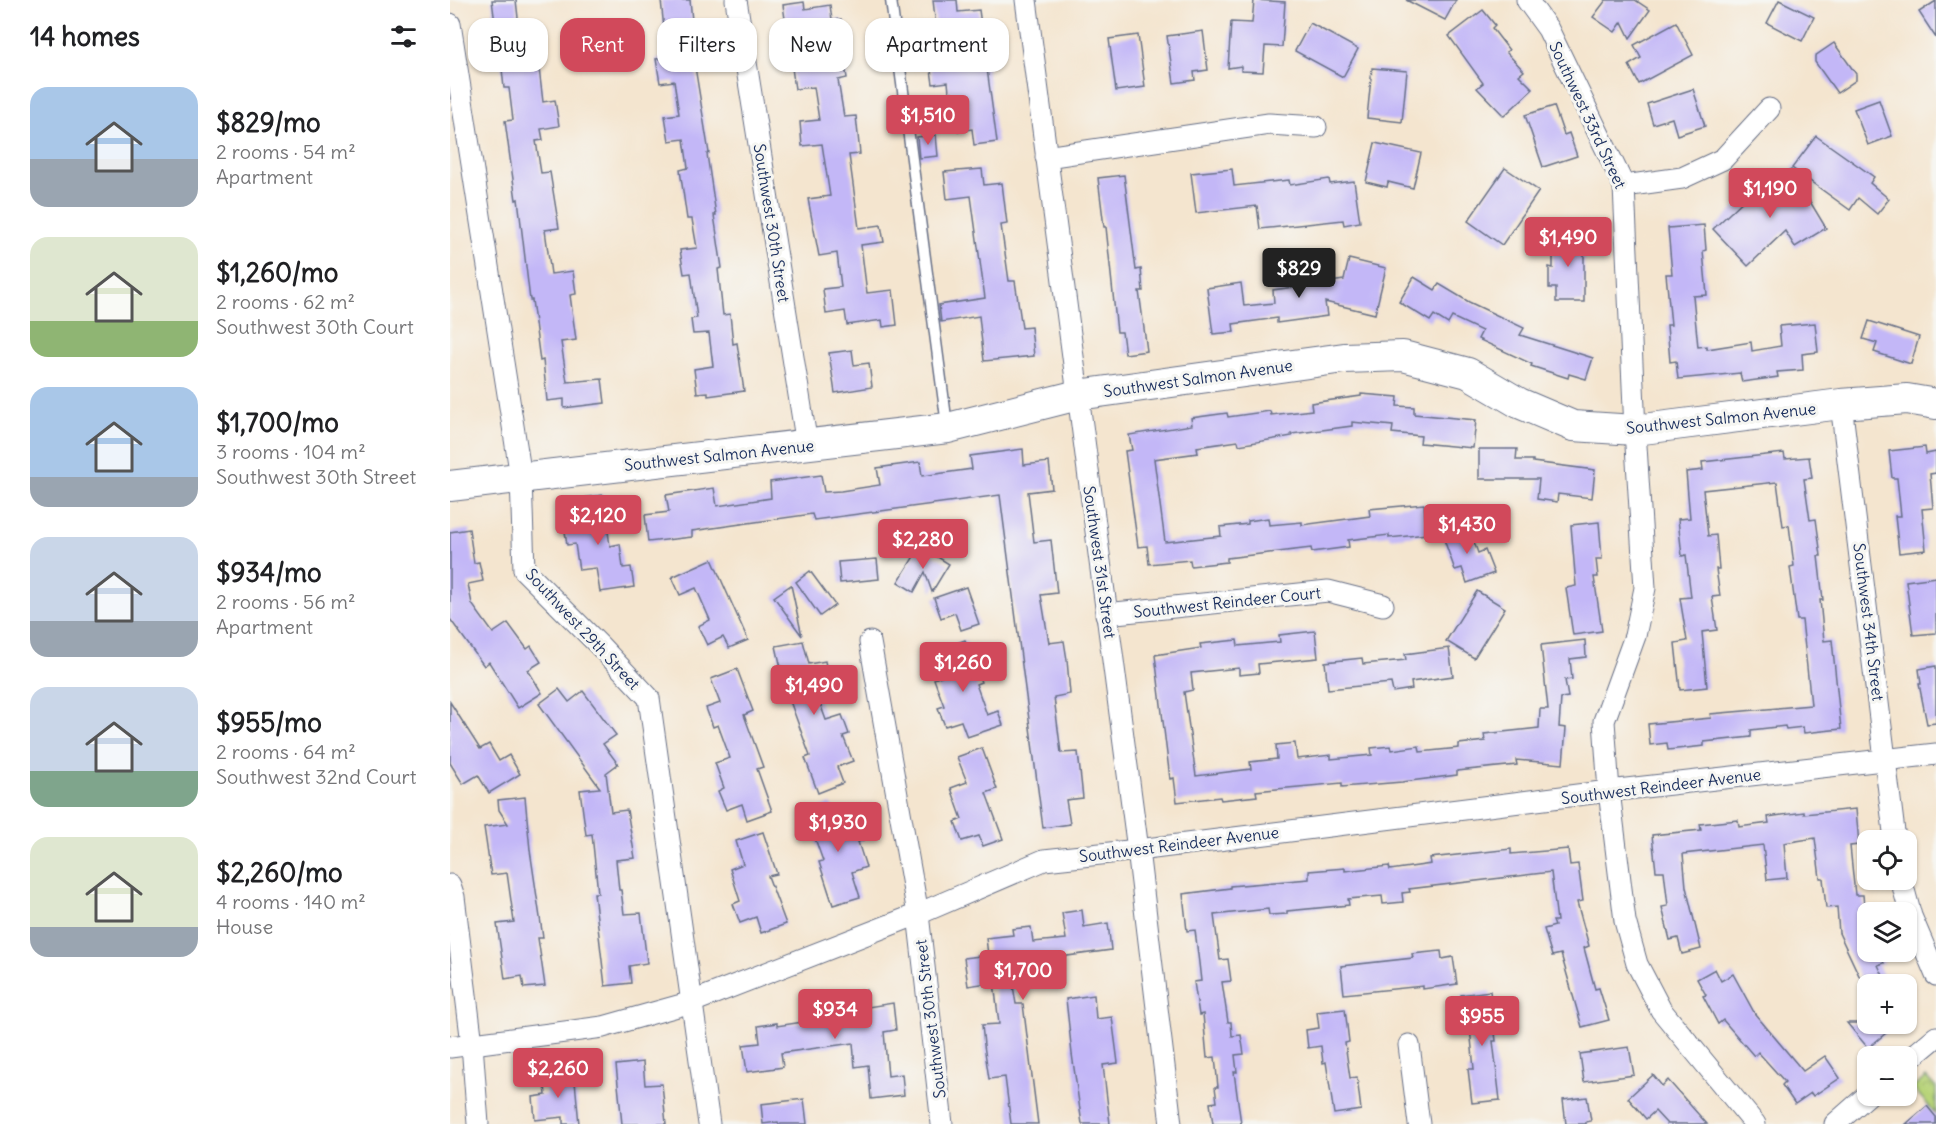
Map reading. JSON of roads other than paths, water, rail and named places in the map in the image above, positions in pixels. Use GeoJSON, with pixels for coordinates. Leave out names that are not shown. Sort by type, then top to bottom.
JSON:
{"type":"FeatureCollection","features":[{"type":"Feature","properties":{"kind":"street","name":"Southwest 30th Street"},"geometry":{"type":"LineString","coordinates":[[736,0],[807,446]]}},
{"type":"Feature","properties":{"kind":"street","name":"Southwest 31st Street"},"geometry":{"type":"LineString","coordinates":[[1026,0],[1138,850],[1171,1124]]}},
{"type":"Feature","properties":{"kind":"street","name":"Southwest 33rd Street"},"geometry":{"type":"LineString","coordinates":[[1527,0],[1548,29],[1624,186],[1645,588],[1635,636],[1604,721],[1609,791],[1625,921],[1637,964],[1661,1010],[1755,1124]]}},
{"type":"Feature","properties":{"kind":"street","name":"Southwest 29th Street"},"geometry":{"type":"LineString","coordinates":[[450,24],[521,477],[524,570],[649,698],[709,1124]]}},
{"type":"Feature","properties":{"kind":"street"},"geometry":{"type":"LineString","coordinates":[[1624,186],[1682,178],[1724,159],[1769,109]]}},
{"type":"Feature","properties":{"kind":"street"},"geometry":{"type":"LineString","coordinates":[[1047,157],[1269,124],[1316,127]]}},
{"type":"Feature","properties":{"kind":"street","name":"Southwest Salmon Avenue"},"geometry":{"type":"LineString","coordinates":[[450,486],[948,428],[1078,395],[1344,358],[1403,356],[1468,373],[1519,403],[1573,426],[1635,430],[1841,404],[1906,399],[1936,404]]}},
{"type":"Feature","properties":{"kind":"street","name":"Southwest 34th Street"},"geometry":{"type":"LineString","coordinates":[[1841,404],[1894,830]]}},
{"type":"Feature","properties":{"kind":"street","name":"Southwest Reindeer Court"},"geometry":{"type":"LineString","coordinates":[[1106,614],[1328,591],[1383,605]]}},
{"type":"Feature","properties":{"kind":"street","name":"Southwest 30th Street"},"geometry":{"type":"LineString","coordinates":[[870,642],[918,914],[942,1124]]}},
{"type":"Feature","properties":{"kind":"street","name":"Southwest Reindeer Avenue"},"geometry":{"type":"LineString","coordinates":[[450,1047],[603,1027],[692,1002],[918,914],[1044,860],[1609,791],[1936,754]]}},
{"type":"Feature","properties":{"kind":"street"},"geometry":{"type":"LineString","coordinates":[[450,885],[454,897],[472,1044],[478,1124]]}},
{"type":"Feature","properties":{"kind":"street"},"geometry":{"type":"LineString","coordinates":[[1904,890],[1911,916],[1936,975]]}},
{"type":"Feature","properties":{"kind":"street"},"geometry":{"type":"LineString","coordinates":[[1917,1053],[1936,1037]]}},
{"type":"Feature","properties":{"kind":"street"},"geometry":{"type":"LineString","coordinates":[[1409,1045],[1419,1124]]}},
{"type":"Feature","properties":{"kind":"street"},"geometry":{"type":"LineString","coordinates":[[1835,1124],[1857,1105]]}},
{"type":"Feature","properties":{"kind":"lane"},"geometry":{"type":"LineString","coordinates":[[891,0],[948,428]]}}]}
